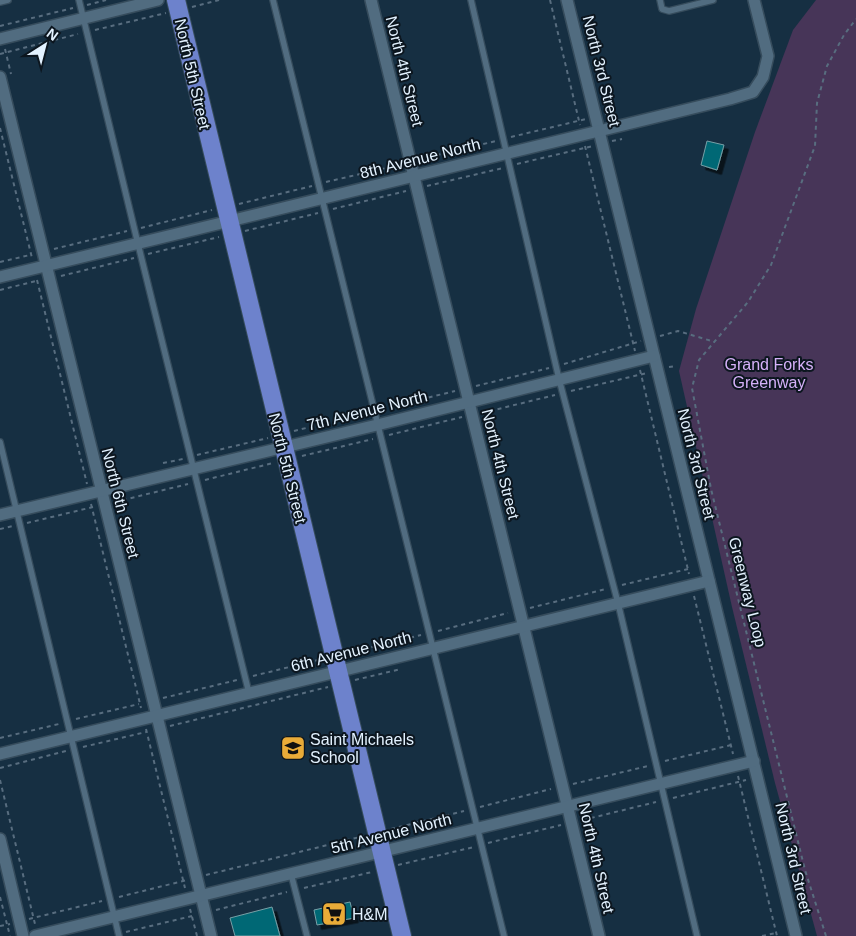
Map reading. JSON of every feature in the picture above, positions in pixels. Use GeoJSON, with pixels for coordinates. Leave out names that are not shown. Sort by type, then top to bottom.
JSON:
{"type":"FeatureCollection","features":[{"type":"Feature","properties":{"kind":"main road","name":"North 5th Street"},"geometry":{"type":"LineString","coordinates":[[177,5],[402,936]]}},
{"type":"Feature","properties":{"kind":"street"},"geometry":{"type":"LineString","coordinates":[[0,39],[158,0]]}},
{"type":"Feature","properties":{"kind":"street","name":"North 4th Street"},"geometry":{"type":"LineString","coordinates":[[371,0],[599,936]]}},
{"type":"Feature","properties":{"kind":"street","name":"North 3rd Street"},"geometry":{"type":"LineString","coordinates":[[567,0],[796,936]]}},
{"type":"Feature","properties":{"kind":"street","name":"8th Avenue North"},"geometry":{"type":"LineString","coordinates":[[0,277],[507,154],[753,92],[763,77],[768,56],[754,0]]}},
{"type":"Feature","properties":{"kind":"street","name":"North 6th Street"},"geometry":{"type":"LineString","coordinates":[[0,77],[211,936]]}},
{"type":"Feature","properties":{"kind":"street","name":"7th Avenue North"},"geometry":{"type":"LineString","coordinates":[[0,515],[87,488],[192,462],[283,447],[654,356]]}},
{"type":"Feature","properties":{"kind":"street","name":"6th Avenue North"},"geometry":{"type":"LineString","coordinates":[[0,754],[709,581]]}},
{"type":"Feature","properties":{"kind":"street","name":"5th Avenue North"},"geometry":{"type":"LineString","coordinates":[[37,936],[292,874],[383,860],[478,828],[754,761]]}},
{"type":"Feature","properties":{"kind":"street"},"geometry":{"type":"LineString","coordinates":[[0,839],[23,936]]}},
{"type":"Feature","properties":{"kind":"lane"},"geometry":{"type":"LineString","coordinates":[[0,2],[8,0]]}},
{"type":"Feature","properties":{"kind":"lane"},"geometry":{"type":"LineString","coordinates":[[273,0],[504,936]]}},
{"type":"Feature","properties":{"kind":"lane"},"geometry":{"type":"LineString","coordinates":[[471,0],[559,379],[618,603],[697,936]]}},
{"type":"Feature","properties":{"kind":"lane"},"geometry":{"type":"LineString","coordinates":[[660,0],[662,9],[669,11],[692,3],[713,0]]}},
{"type":"Feature","properties":{"kind":"lane"},"geometry":{"type":"LineString","coordinates":[[80,3],[249,693]]}},
{"type":"Feature","properties":{"kind":"lane"},"geometry":{"type":"LineString","coordinates":[[0,442],[119,935]]}},
{"type":"Feature","properties":{"kind":"lane"},"geometry":{"type":"LineString","coordinates":[[292,874],[307,936]]}},
{"type":"Feature","properties":{"kind":"path"},"geometry":{"type":"LineString","coordinates":[[0,26],[80,3],[106,0]]}},
{"type":"Feature","properties":{"kind":"path"},"geometry":{"type":"LineString","coordinates":[[0,54],[88,32],[177,5],[219,0]]}},
{"type":"Feature","properties":{"kind":"path"},"geometry":{"type":"LineString","coordinates":[[550,0],[777,934],[762,936]]}},
{"type":"Feature","properties":{"kind":"path","name":"Greenway Loop"},"geometry":{"type":"LineString","coordinates":[[826,936],[805,870],[711,489],[692,388],[699,360],[748,302],[771,265],[815,146],[817,103],[827,66],[844,35],[856,19]]}},
{"type":"Feature","properties":{"kind":"path"},"geometry":{"type":"LineString","coordinates":[[0,290],[141,256],[319,184],[615,112]]}},
{"type":"Feature","properties":{"kind":"path"},"geometry":{"type":"LineString","coordinates":[[0,128],[197,936]]}},
{"type":"Feature","properties":{"kind":"path"},"geometry":{"type":"LineString","coordinates":[[0,262],[134,229],[326,211],[622,138]]}},
{"type":"Feature","properties":{"kind":"path"},"geometry":{"type":"LineString","coordinates":[[0,529],[197,482],[374,412],[556,366],[650,338],[678,331],[715,342]]}},
{"type":"Feature","properties":{"kind":"path"},"geometry":{"type":"LineString","coordinates":[[164,463],[192,462],[283,447],[380,437],[676,366]]}},
{"type":"Feature","properties":{"kind":"path"},"geometry":{"type":"LineString","coordinates":[[87,488],[99,485]]}},
{"type":"Feature","properties":{"kind":"path"},"geometry":{"type":"LineString","coordinates":[[119,935],[296,890],[383,860],[482,845],[758,777]]}},
{"type":"Feature","properties":{"kind":"path"},"geometry":{"type":"LineString","coordinates":[[0,780],[37,936]]}},
{"type":"Feature","properties":{"kind":"path"},"geometry":{"type":"LineString","coordinates":[[0,897],[10,936]]}},
{"type":"Feature","properties":{"kind":"green space","name":"Grand Forks Greenway"},"geometry":{"type":"Polygon","coordinates":[[[816,0],[856,0],[856,936],[817,936],[775,783],[732,607],[679,371],[696,309],[755,132],[793,30],[816,0]]]}},
{"type":"Feature","properties":{"kind":"building"},"geometry":{"type":"Polygon","coordinates":[[[707,141],[724,145],[717,170],[701,165],[707,141]]]}},
{"type":"Feature","properties":{"kind":"building","name":"H&M"},"geometry":{"type":"Polygon","coordinates":[[[350,902],[354,918],[317,925],[314,910],[350,902]]]}},
{"type":"Feature","properties":{"kind":"building"},"geometry":{"type":"Polygon","coordinates":[[[272,907],[280,936],[235,936],[230,918],[272,907]]]}},
{"type":"Feature","properties":{"kind":"place","name":"Saint Michaels School"},"geometry":{"type":"Point","coordinates":[293,748]}},
{"type":"Feature","properties":{"kind":"place","name":"H&M"},"geometry":{"type":"Point","coordinates":[334,914]}}]}
